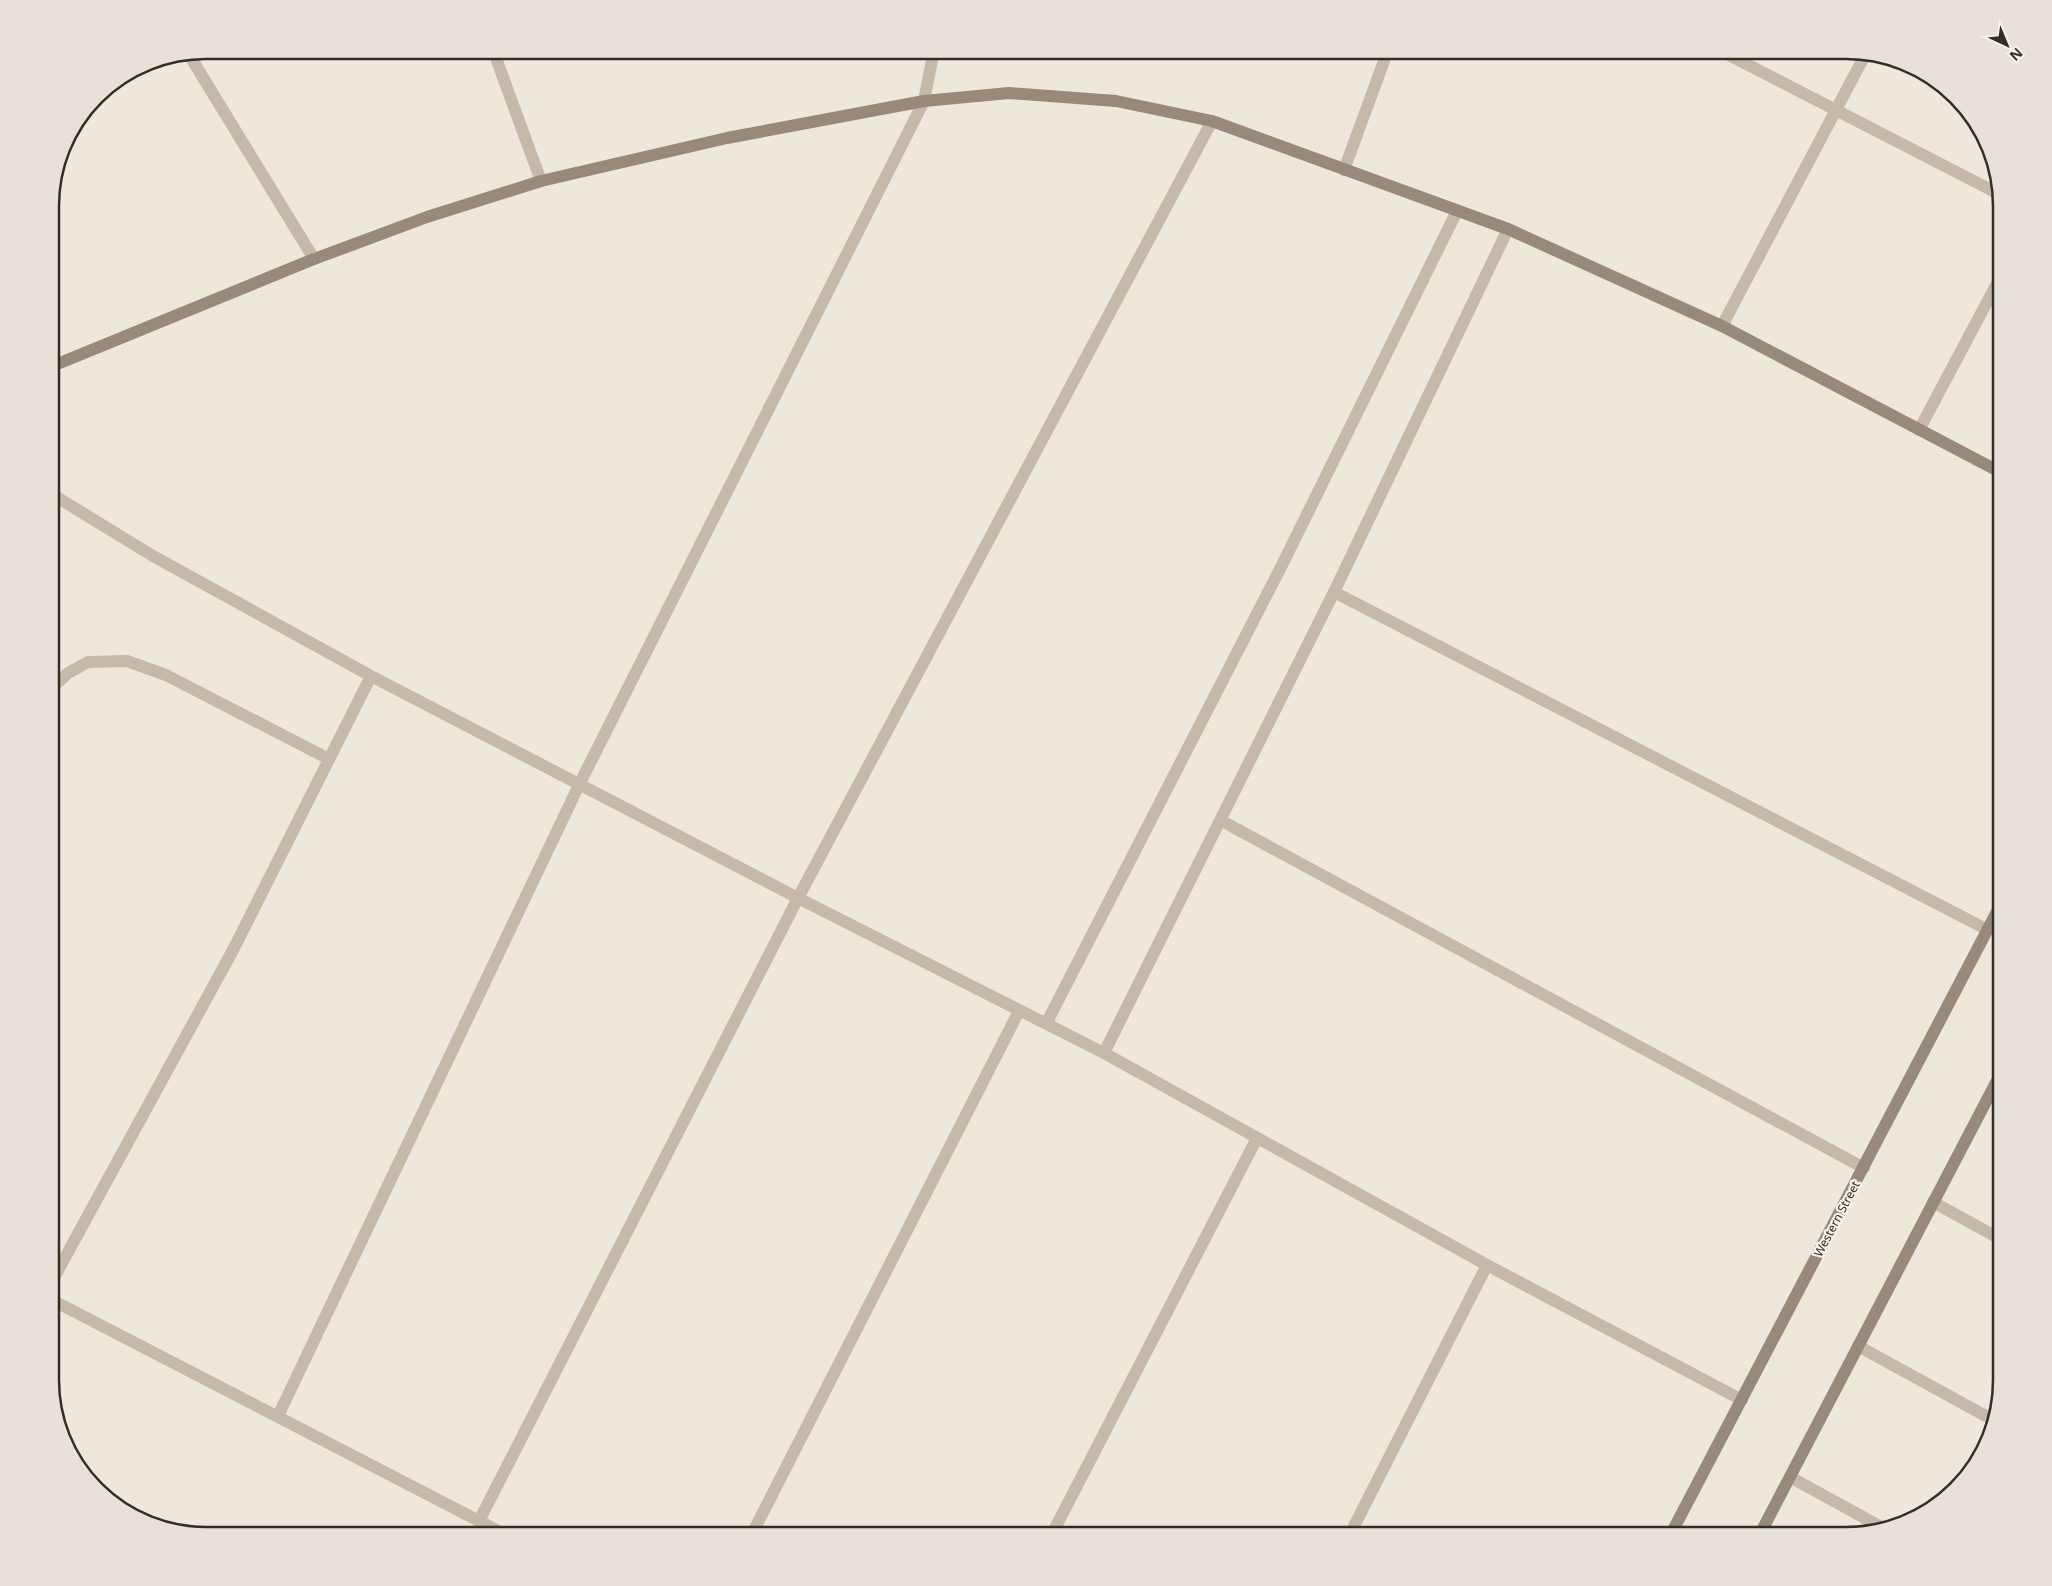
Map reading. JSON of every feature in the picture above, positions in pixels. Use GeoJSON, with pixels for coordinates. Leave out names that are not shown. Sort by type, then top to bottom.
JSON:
{"type":"FeatureCollection","features":[{"type":"Feature","properties":{"kind":"street"},"geometry":{"type":"LineString","coordinates":[[496,59],[541,181]]}},
{"type":"Feature","properties":{"kind":"street"},"geometry":{"type":"LineString","coordinates":[[278,1416],[579,785],[924,101],[933,59]]}},
{"type":"Feature","properties":{"kind":"street"},"geometry":{"type":"LineString","coordinates":[[1344,170],[1385,59]]}},
{"type":"Feature","properties":{"kind":"street"},"geometry":{"type":"LineString","coordinates":[[1737,59],[1992,190]]}},
{"type":"Feature","properties":{"kind":"street"},"geometry":{"type":"LineString","coordinates":[[192,60],[314,259]]}},
{"type":"Feature","properties":{"kind":"street"},"geometry":{"type":"LineString","coordinates":[[1722,326],[1838,110],[1863,60]]}},
{"type":"Feature","properties":{"kind":"street"},"geometry":{"type":"LineString","coordinates":[[59,364],[314,259],[427,217],[541,181],[727,138],[924,101],[1009,93],[1116,101],[1212,121],[1508,229],[1722,326],[1993,468]]}},
{"type":"Feature","properties":{"kind":"street"},"geometry":{"type":"LineString","coordinates":[[478,1521],[798,898],[1212,121]]}},
{"type":"Feature","properties":{"kind":"street"},"geometry":{"type":"LineString","coordinates":[[1046,1024],[1281,567],[1457,211]]}},
{"type":"Feature","properties":{"kind":"street"},"geometry":{"type":"LineString","coordinates":[[1104,1053],[1334,592],[1508,229]]}},
{"type":"Feature","properties":{"kind":"street"},"geometry":{"type":"LineString","coordinates":[[1919,430],[1993,291]]}},
{"type":"Feature","properties":{"kind":"street"},"geometry":{"type":"LineString","coordinates":[[59,499],[153,556],[371,676],[798,898],[1104,1053],[1487,1265],[1742,1400]]}},
{"type":"Feature","properties":{"kind":"street"},"geometry":{"type":"LineString","coordinates":[[1334,592],[1988,930]]}},
{"type":"Feature","properties":{"kind":"street"},"geometry":{"type":"LineString","coordinates":[[59,682],[68,673],[88,662],[127,661],[166,675],[329,759]]}},
{"type":"Feature","properties":{"kind":"street"},"geometry":{"type":"LineString","coordinates":[[59,1269],[233,950],[371,676]]}},
{"type":"Feature","properties":{"kind":"street"},"geometry":{"type":"LineString","coordinates":[[1220,820],[1864,1168]]}},
{"type":"Feature","properties":{"kind":"street","name":"Western Street"},"geometry":{"type":"LineString","coordinates":[[1675,1527],[1993,920]]}},
{"type":"Feature","properties":{"kind":"street"},"geometry":{"type":"LineString","coordinates":[[756,1527],[1019,1011]]}},
{"type":"Feature","properties":{"kind":"street"},"geometry":{"type":"LineString","coordinates":[[1764,1527],[1993,1088]]}},
{"type":"Feature","properties":{"kind":"street"},"geometry":{"type":"LineString","coordinates":[[1056,1527],[1257,1138]]}},
{"type":"Feature","properties":{"kind":"street"},"geometry":{"type":"LineString","coordinates":[[1933,1202],[1993,1235]]}},
{"type":"Feature","properties":{"kind":"street"},"geometry":{"type":"LineString","coordinates":[[1354,1527],[1487,1265]]}},
{"type":"Feature","properties":{"kind":"street"},"geometry":{"type":"LineString","coordinates":[[59,1304],[490,1527]]}},
{"type":"Feature","properties":{"kind":"street"},"geometry":{"type":"LineString","coordinates":[[1858,1346],[1988,1417]]}},
{"type":"Feature","properties":{"kind":"street"},"geometry":{"type":"LineString","coordinates":[[1790,1478],[1875,1524]]}}]}
